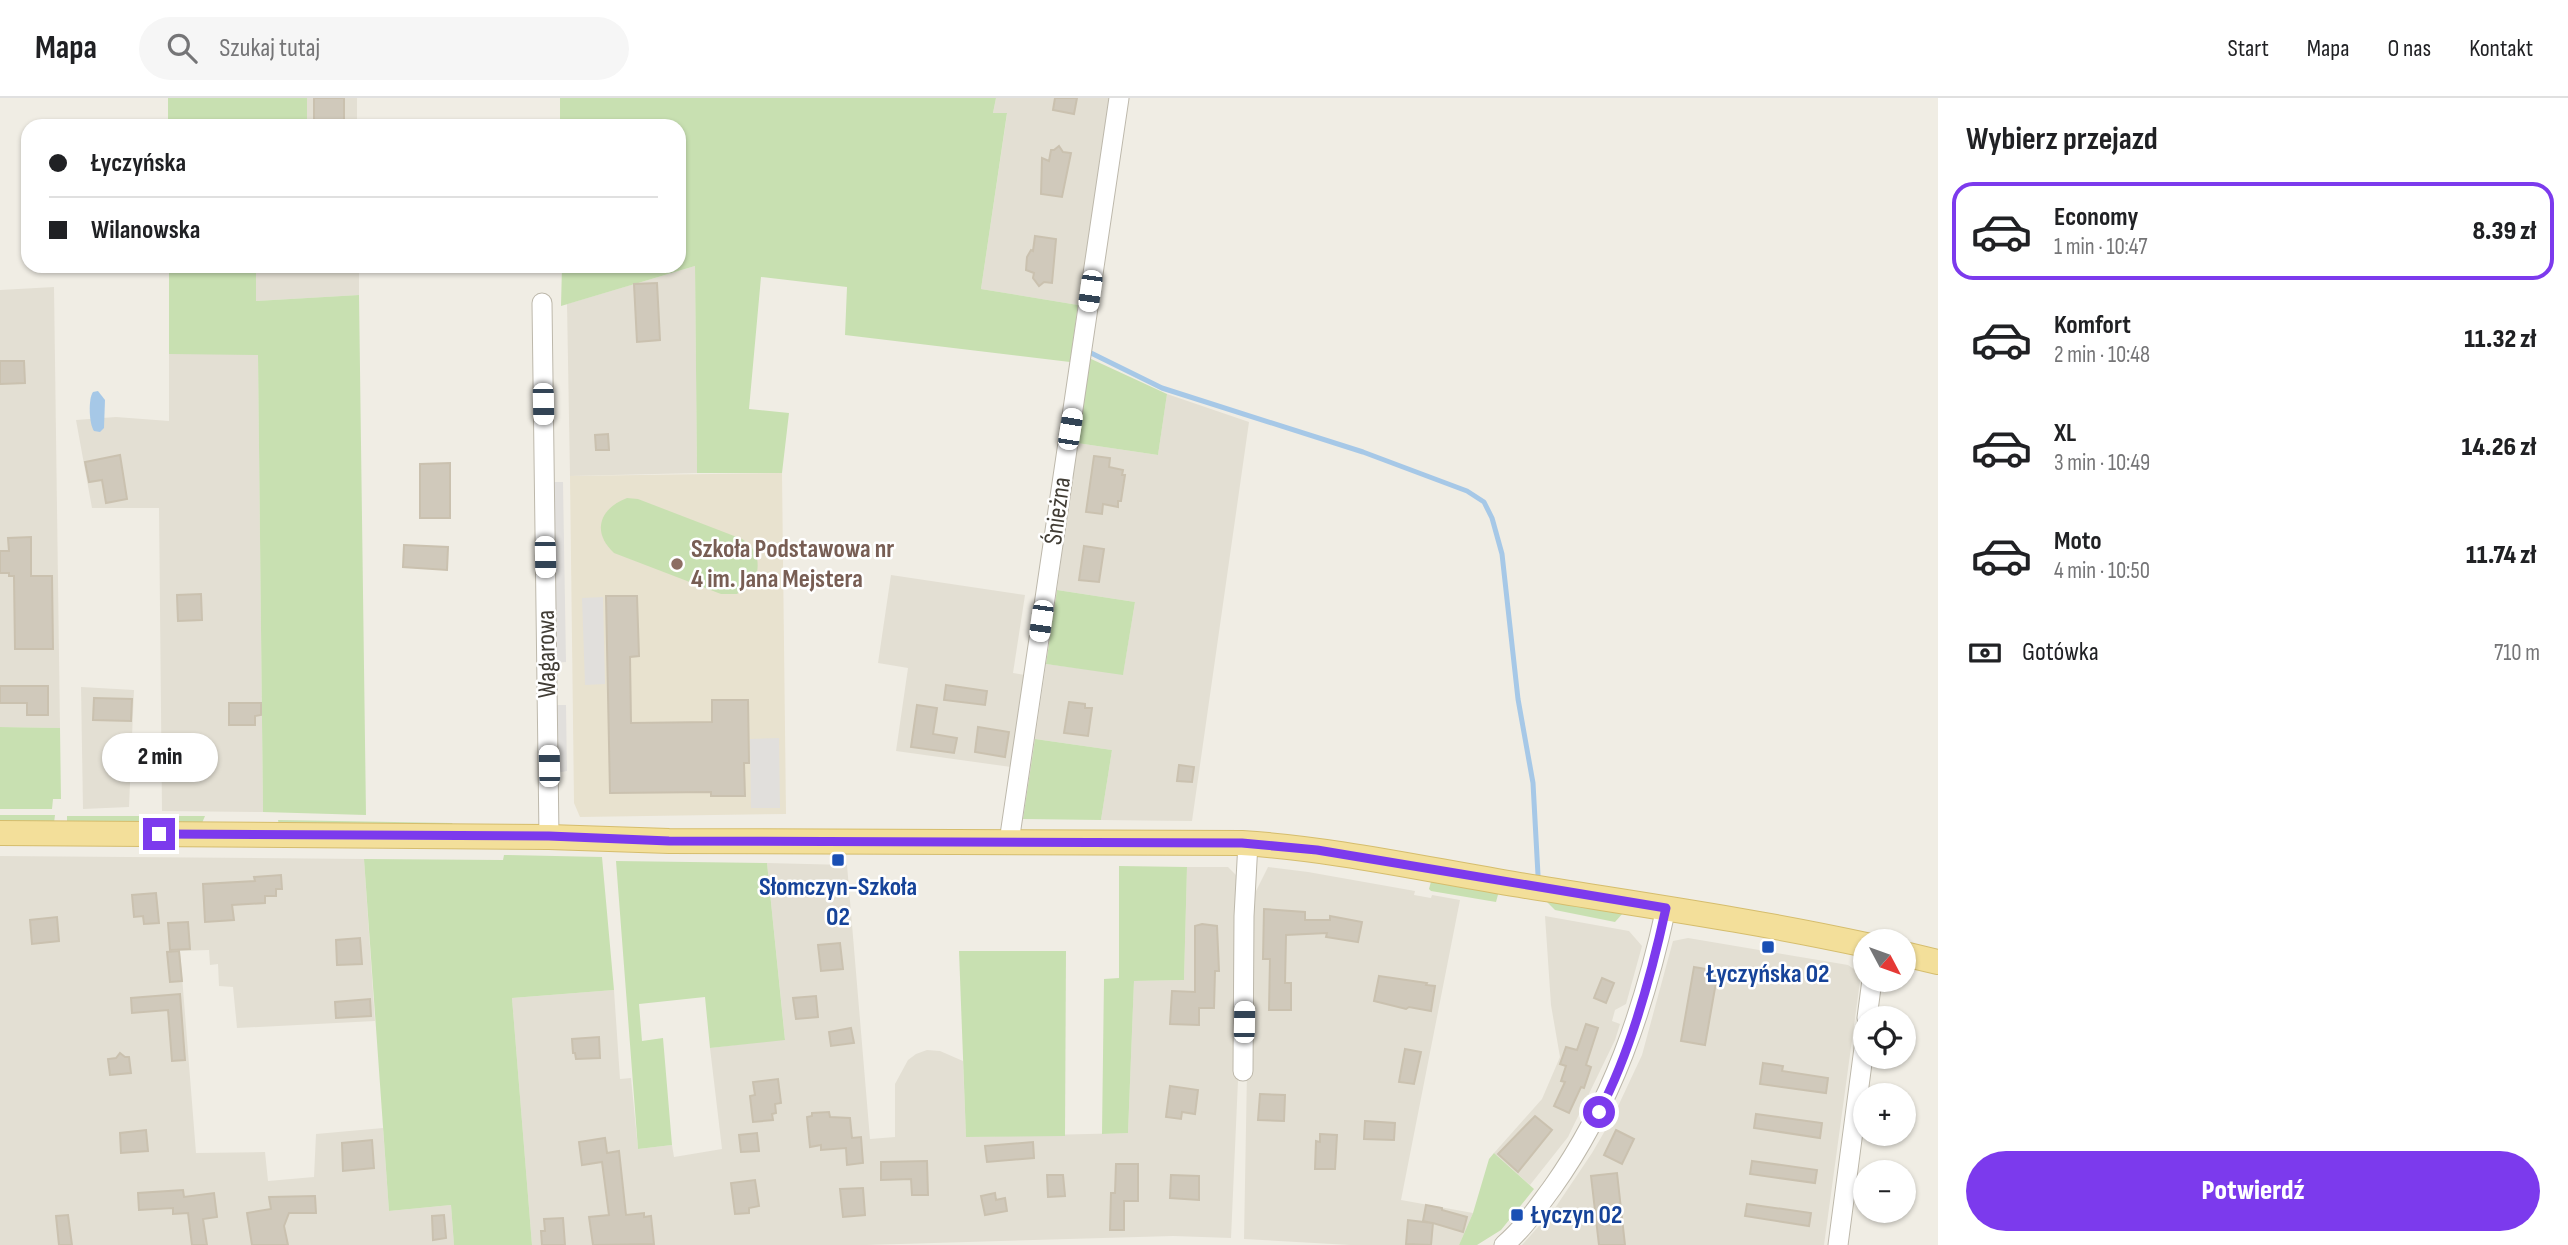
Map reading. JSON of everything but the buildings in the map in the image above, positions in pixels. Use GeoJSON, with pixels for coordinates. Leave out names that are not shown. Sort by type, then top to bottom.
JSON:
{"type":"FeatureCollection","features":[{"type":"Feature","properties":{"kind":"main road"},"geometry":{"type":"LineString","coordinates":[[0,832],[549,836],[669,841],[1248,843],[1317,850],[1769,924],[1853,942]]}},
{"type":"Feature","properties":{"kind":"main road"},"geometry":{"type":"LineString","coordinates":[[1916,957],[1938,962]]}},
{"type":"Feature","properties":{"kind":"street","name":"Śnieżna"},"geometry":{"type":"LineString","coordinates":[[1009,842],[1119,98]]}},
{"type":"Feature","properties":{"kind":"street","name":"Wagarowa"},"geometry":{"type":"LineString","coordinates":[[542,303],[549,836]]}},
{"type":"Feature","properties":{"kind":"street"},"geometry":{"type":"LineString","coordinates":[[1242,1071],[1248,843]]}},
{"type":"Feature","properties":{"kind":"street"},"geometry":{"type":"LineString","coordinates":[[1504,1245],[1525,1223],[1576,1153],[1606,1098],[1624,1055],[1666,908]]}},
{"type":"Feature","properties":{"kind":"street"},"geometry":{"type":"LineString","coordinates":[[1838,1245],[1861,1069]]}},
{"type":"Feature","properties":{"kind":"shaded area"},"geometry":{"type":"Polygon","coordinates":[[[307,98],[357,98],[357,119],[307,119],[307,98]]]}},
{"type":"Feature","properties":{"kind":"shaded area"},"geometry":{"type":"Polygon","coordinates":[[[996,98],[1110,98],[1078,305],[981,289],[1007,114],[993,113],[996,98]]]}},
{"type":"Feature","properties":{"kind":"shaded area"},"geometry":{"type":"Polygon","coordinates":[[[695,266],[697,473],[570,476],[567,304],[671,273],[686,273],[686,269],[695,266]]]}},
{"type":"Feature","properties":{"kind":"shaded area"},"geometry":{"type":"Polygon","coordinates":[[[256,273],[359,273],[359,295],[256,301],[256,273]]]}},
{"type":"Feature","properties":{"kind":"shaded area"},"geometry":{"type":"Polygon","coordinates":[[[54,287],[60,728],[0,727],[0,290],[54,287]]]}},
{"type":"Feature","properties":{"kind":"shaded area"},"geometry":{"type":"Polygon","coordinates":[[[169,354],[258,354],[263,812],[162,811],[159,508],[92,508],[76,420],[116,417],[169,421],[169,354]]]}},
{"type":"Feature","properties":{"kind":"shaded area"},"geometry":{"type":"Polygon","coordinates":[[[1167,394],[1249,422],[1192,821],[1101,820],[1112,750],[1035,739],[1046,664],[1123,674],[1135,602],[1057,590],[1077,443],[1158,455],[1167,394]]]}},
{"type":"Feature","properties":{"kind":"shaded area","name":"Szkoła Podstawowa nr 4 im. Jana Mejstera"},"geometry":{"type":"Polygon","coordinates":[[[782,473],[786,814],[580,817],[574,803],[570,476],[782,473]]]}},
{"type":"Feature","properties":{"kind":"shaded area"},"geometry":{"type":"Polygon","coordinates":[[[551,482],[563,482],[566,662],[554,663],[551,482]]]}},
{"type":"Feature","properties":{"kind":"shaded area"},"geometry":{"type":"Polygon","coordinates":[[[891,575],[1025,595],[1013,673],[1025,675],[1011,767],[896,751],[908,668],[878,663],[891,575]]]}},
{"type":"Feature","properties":{"kind":"shaded area"},"geometry":{"type":"Polygon","coordinates":[[[603,597],[605,684],[585,685],[582,598],[603,597]]]}},
{"type":"Feature","properties":{"kind":"shaded area"},"geometry":{"type":"Polygon","coordinates":[[[81,687],[134,690],[129,807],[83,809],[81,687]]]}},
{"type":"Feature","properties":{"kind":"shaded area"},"geometry":{"type":"Polygon","coordinates":[[[554,705],[566,705],[567,771],[556,773],[554,705]]]}},
{"type":"Feature","properties":{"kind":"shaded area"},"geometry":{"type":"Polygon","coordinates":[[[779,738],[780,808],[751,808],[750,739],[779,738]]]}},
{"type":"Feature","properties":{"kind":"shaded area"},"geometry":{"type":"Polygon","coordinates":[[[0,856],[364,859],[375,1021],[237,1028],[233,987],[219,986],[218,964],[210,965],[209,950],[180,951],[196,1153],[265,1152],[268,1181],[314,1177],[316,1134],[383,1128],[389,1211],[451,1205],[454,1245],[0,1245],[0,856]]]}},
{"type":"Feature","properties":{"kind":"shaded area"},"geometry":{"type":"Polygon","coordinates":[[[767,863],[847,865],[870,1139],[895,1137],[895,1084],[908,1060],[927,1050],[940,1051],[963,1061],[966,1137],[1128,1133],[1134,981],[1184,980],[1187,867],[1228,867],[1239,878],[1238,1080],[1231,1238],[1173,1236],[867,1245],[532,1245],[512,998],[614,990],[620,1079],[631,1078],[638,1149],[672,1145],[674,1157],[722,1149],[710,1048],[785,1039],[767,863]]]}},
{"type":"Feature","properties":{"kind":"shaded area"},"geometry":{"type":"Polygon","coordinates":[[[1268,867],[1415,891],[1414,895],[1431,898],[1432,895],[1460,900],[1401,1200],[1473,1213],[1459,1245],[1350,1245],[1244,1239],[1250,903],[1268,867]]]}},
{"type":"Feature","properties":{"kind":"shaded area"},"geometry":{"type":"Polygon","coordinates":[[[1545,916],[1629,931],[1642,946],[1626,1004],[1615,1010],[1612,1021],[1620,1024],[1615,1040],[1568,1137],[1530,1185],[1494,1153],[1542,1099],[1560,1057],[1551,1005],[1545,916]]]}},
{"type":"Feature","properties":{"kind":"shaded area"},"geometry":{"type":"Polygon","coordinates":[[[1688,938],[1848,965],[1853,968],[1853,992],[1859,992],[1857,1006],[1853,1006],[1853,1033],[1824,1245],[1522,1245],[1555,1208],[1613,1117],[1642,1055],[1673,941],[1688,938]]]}},
{"type":"Feature","properties":{"kind":"green space"},"geometry":{"type":"Polygon","coordinates":[[[168,98],[307,98],[307,119],[168,119],[168,98]]]}},
{"type":"Feature","properties":{"kind":"green space"},"geometry":{"type":"Polygon","coordinates":[[[560,98],[996,98],[993,113],[1007,113],[981,289],[1078,305],[1070,362],[845,335],[847,287],[761,277],[749,409],[789,413],[782,473],[697,473],[695,266],[686,269],[686,119],[560,119],[560,98]]]}},
{"type":"Feature","properties":{"kind":"green space"},"geometry":{"type":"Polygon","coordinates":[[[169,273],[256,273],[256,301],[359,295],[366,815],[263,812],[258,355],[169,354],[169,273]]]}},
{"type":"Feature","properties":{"kind":"green space"},"geometry":{"type":"Polygon","coordinates":[[[562,273],[672,273],[561,306],[562,273]]]}},
{"type":"Feature","properties":{"kind":"green space"},"geometry":{"type":"Polygon","coordinates":[[[1089,358],[1167,394],[1158,455],[1077,443],[1089,358]]]}},
{"type":"Feature","properties":{"kind":"green space"},"geometry":{"type":"Polygon","coordinates":[[[627,498],[638,499],[742,539],[756,556],[758,567],[755,579],[737,594],[721,594],[614,553],[603,537],[602,521],[610,508],[627,498]]]}},
{"type":"Feature","properties":{"kind":"green space"},"geometry":{"type":"Polygon","coordinates":[[[1057,590],[1135,602],[1123,675],[1046,664],[1057,590]]]}},
{"type":"Feature","properties":{"kind":"green space"},"geometry":{"type":"Polygon","coordinates":[[[0,727],[60,728],[61,799],[53,799],[52,809],[0,809],[0,727]]]}},
{"type":"Feature","properties":{"kind":"green space"},"geometry":{"type":"Polygon","coordinates":[[[1035,739],[1112,750],[1101,820],[1023,819],[1035,739]]]}},
{"type":"Feature","properties":{"kind":"green space"},"geometry":{"type":"Polygon","coordinates":[[[0,815],[55,815],[54,823],[0,825],[0,815]]]}},
{"type":"Feature","properties":{"kind":"green space"},"geometry":{"type":"Polygon","coordinates":[[[67,816],[205,816],[202,823],[67,822],[67,816]]]}},
{"type":"Feature","properties":{"kind":"green space"},"geometry":{"type":"Polygon","coordinates":[[[278,820],[452,823],[453,825],[279,825],[278,820]]]}},
{"type":"Feature","properties":{"kind":"green space"},"geometry":{"type":"Polygon","coordinates":[[[504,855],[602,857],[614,990],[512,998],[532,1245],[454,1245],[451,1205],[389,1211],[364,859],[503,860],[504,855]]]}},
{"type":"Feature","properties":{"kind":"green space"},"geometry":{"type":"Polygon","coordinates":[[[616,861],[767,863],[785,1040],[710,1048],[705,997],[639,1004],[642,1041],[663,1038],[672,1145],[638,1149],[616,861]]]}},
{"type":"Feature","properties":{"kind":"green space"},"geometry":{"type":"Polygon","coordinates":[[[1119,866],[1187,867],[1184,980],[1134,981],[1128,1133],[1102,1134],[1104,979],[1119,978],[1119,866]]]}},
{"type":"Feature","properties":{"kind":"green space"},"geometry":{"type":"Polygon","coordinates":[[[1432,878],[1499,891],[1496,902],[1431,891],[1429,889],[1432,878]]]}},
{"type":"Feature","properties":{"kind":"green space"},"geometry":{"type":"Polygon","coordinates":[[[1543,898],[1623,913],[1615,922],[1555,910],[1543,898]]]}},
{"type":"Feature","properties":{"kind":"green space"},"geometry":{"type":"Polygon","coordinates":[[[959,951],[1066,951],[1065,1136],[966,1137],[959,951]]]}},
{"type":"Feature","properties":{"kind":"green space"},"geometry":{"type":"Polygon","coordinates":[[[1494,1153],[1534,1189],[1501,1230],[1477,1245],[1459,1245],[1473,1213],[1489,1159],[1494,1153]]]}},
{"type":"Feature","properties":{"kind":"water"},"geometry":{"type":"Polygon","coordinates":[[[98,391],[105,400],[104,428],[100,432],[94,431],[90,412],[91,395],[98,391]]]}},
{"type":"Feature","properties":{"kind":"waterway"},"geometry":{"type":"LineString","coordinates":[[1091,353],[1162,388],[1363,452],[1467,491],[1484,502],[1492,518],[1502,554],[1518,699],[1533,783],[1538,875]]}},
{"type":"Feature","properties":{"kind":"place","name":"Szkoła Podstawowa nr 4 im. Jana Mejstera"},"geometry":{"type":"Point","coordinates":[677,564]}},
{"type":"Feature","properties":{"kind":"place","name":"Słomczyn-Szkoła 02"},"geometry":{"type":"Point","coordinates":[838,860]}},
{"type":"Feature","properties":{"kind":"place","name":"Łyczyńska 02"},"geometry":{"type":"Point","coordinates":[1768,947]}},
{"type":"Feature","properties":{"kind":"place","name":"Łyczyn 02"},"geometry":{"type":"Point","coordinates":[1517,1215]}},
{"type":"Feature","properties":{"kind":"route"},"geometry":{"type":"LineString","coordinates":[[159,834],[549,836],[669,841],[1242,843],[1317,850],[1666,908],[1624,1055],[1599,1112]]}}]}
